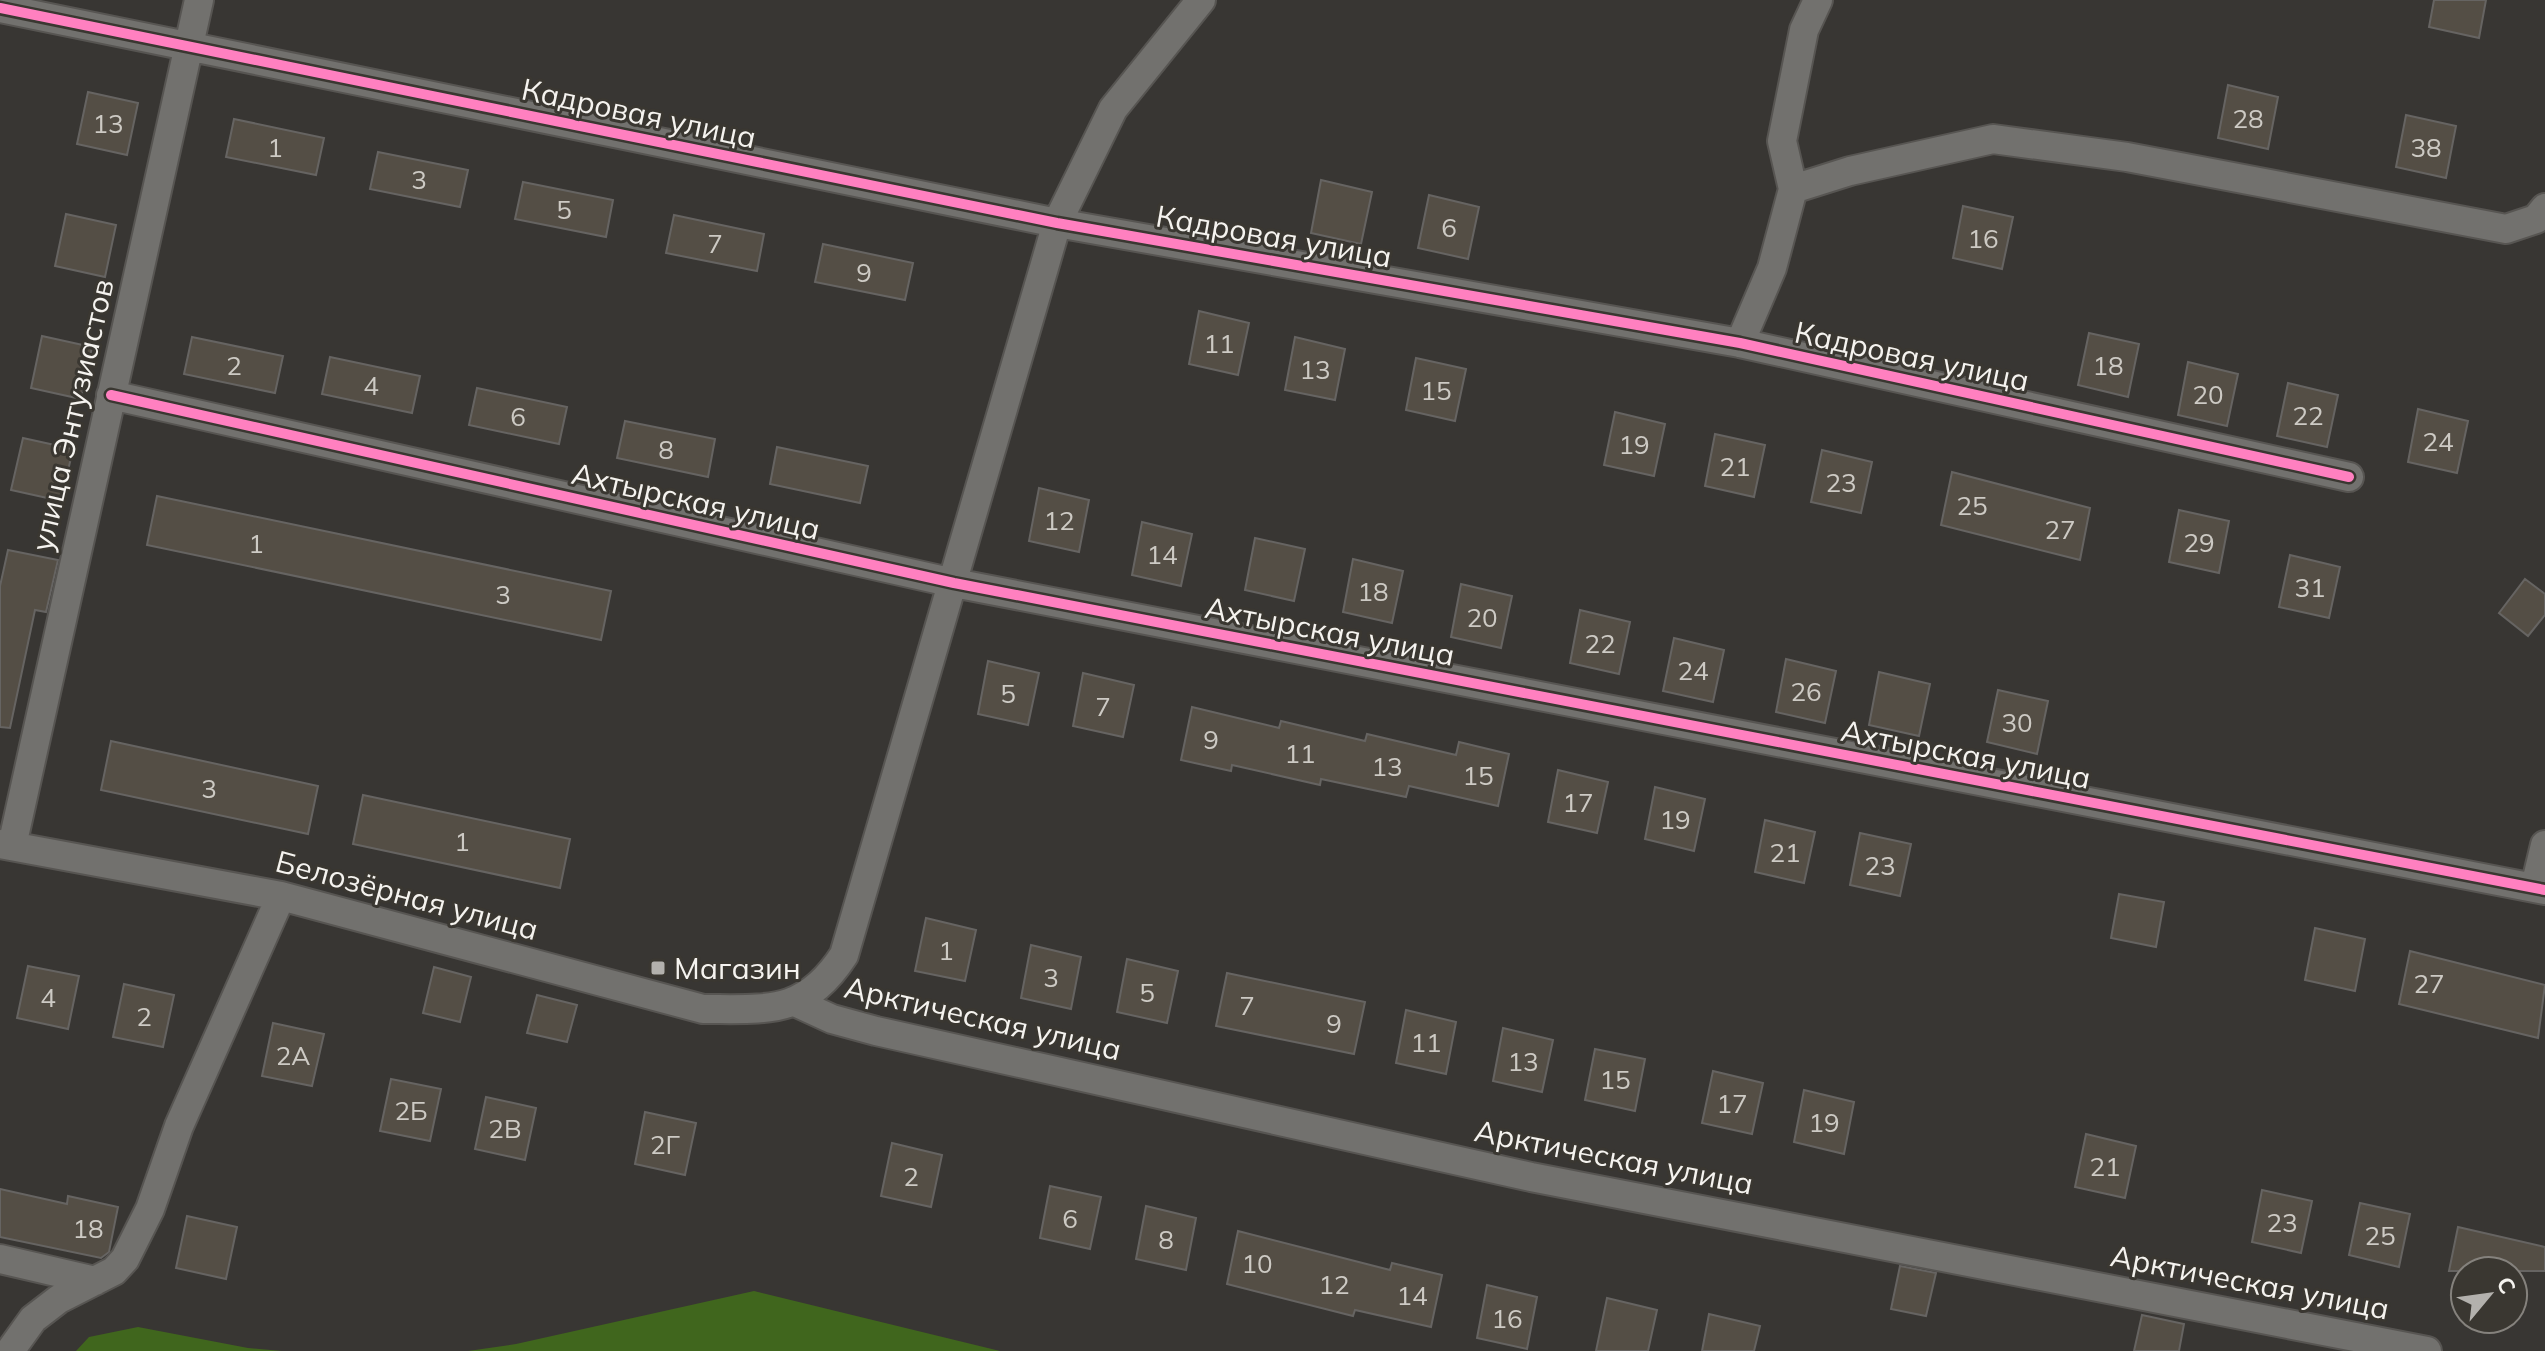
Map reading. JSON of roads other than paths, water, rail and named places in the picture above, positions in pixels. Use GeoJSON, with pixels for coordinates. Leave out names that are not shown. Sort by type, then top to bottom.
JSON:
{"type":"FeatureCollection","features":[{"type":"Feature","properties":{"kind":"street","name":"улица Энтузиастов"},"geometry":{"type":"LineString","coordinates":[[6,845],[191,46],[199,0]]}},
{"type":"Feature","properties":{"kind":"street"},"geometry":{"type":"LineString","coordinates":[[795,1002],[825,984],[844,955],[1057,223],[1113,109],[1201,0]]}},
{"type":"Feature","properties":{"kind":"street","name":"Кадровая улица"},"geometry":{"type":"LineString","coordinates":[[1740,343],[1772,268],[1793,189],[1782,141],[1790,86],[1804,30],[1818,0]]}},
{"type":"Feature","properties":{"kind":"street","name":"Кадровая улица"},"geometry":{"type":"LineString","coordinates":[[0,8],[1057,223],[1740,343],[2349,477]]}},
{"type":"Feature","properties":{"kind":"street"},"geometry":{"type":"LineString","coordinates":[[1793,189],[1850,171],[1993,139],[2127,157],[2506,229],[2536,219],[2545,208]]}},
{"type":"Feature","properties":{"kind":"street","name":"Ахтырская улица"},"geometry":{"type":"LineString","coordinates":[[111,395],[954,583],[2540,888]]}},
{"type":"Feature","properties":{"kind":"street","name":"Белозёрная улица"},"geometry":{"type":"LineString","coordinates":[[6,845],[281,896],[703,1009],[752,1009],[795,1002]]}},
{"type":"Feature","properties":{"kind":"street"},"geometry":{"type":"LineString","coordinates":[[2540,888],[2545,845]]}},
{"type":"Feature","properties":{"kind":"street"},"geometry":{"type":"LineString","coordinates":[[10,1351],[33,1319],[59,1299],[114,1271],[132,1246],[179,1126],[281,896]]}},
{"type":"Feature","properties":{"kind":"street","name":"Арктическая улица"},"geometry":{"type":"LineString","coordinates":[[795,1002],[876,1031],[1531,1177],[2427,1351]]}},
{"type":"Feature","properties":{"kind":"street"},"geometry":{"type":"LineString","coordinates":[[0,1259],[95,1281]]}},
{"type":"Feature","properties":{"kind":"place","name":"Магазин"},"geometry":{"type":"Point","coordinates":[658,968]}}]}
